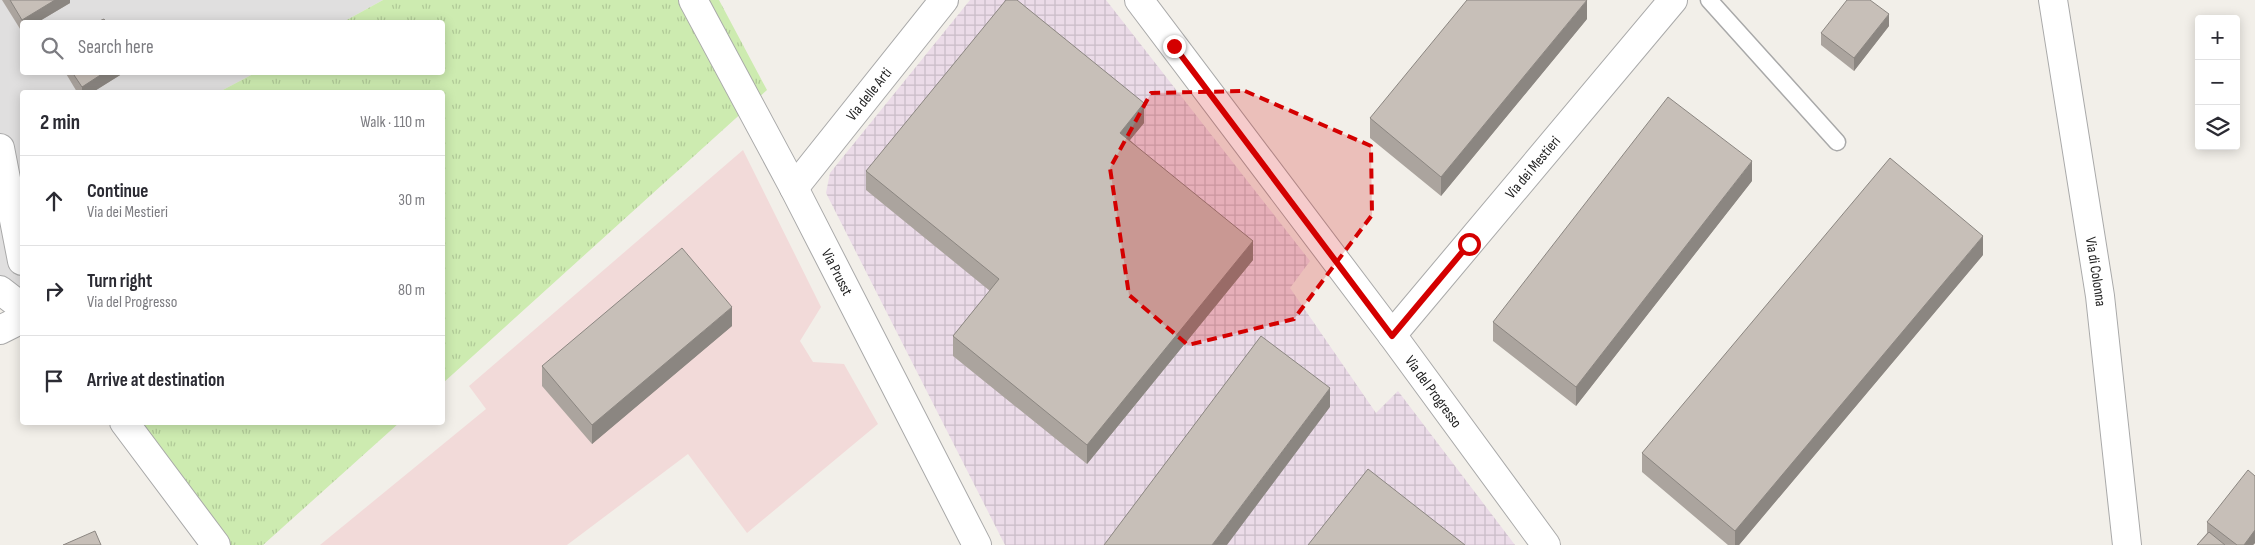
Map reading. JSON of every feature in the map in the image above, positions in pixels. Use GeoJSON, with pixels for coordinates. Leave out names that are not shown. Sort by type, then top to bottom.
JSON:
{"type":"FeatureCollection","features":[{"type":"Feature","properties":{"kind":"street","name":"Via Prusst"},"geometry":{"type":"LineString","coordinates":[[693,0],[794,188],[977,545]]}},
{"type":"Feature","properties":{"kind":"street","name":"Via delle Arti"},"geometry":{"type":"LineString","coordinates":[[794,188],[944,0]]}},
{"type":"Feature","properties":{"kind":"street","name":"Via del Progresso"},"geometry":{"type":"LineString","coordinates":[[1139,0],[1392,336],[1546,545]]}},
{"type":"Feature","properties":{"kind":"street","name":"Via dei Mestieri"},"geometry":{"type":"LineString","coordinates":[[1392,336],[1673,0]]}},
{"type":"Feature","properties":{"kind":"street","name":"Via di Colonna"},"geometry":{"type":"LineString","coordinates":[[2053,0],[2100,296],[2128,545]]}},
{"type":"Feature","properties":{"kind":"street"},"geometry":{"type":"LineString","coordinates":[[0,148],[20,251]]}},
{"type":"Feature","properties":{"kind":"street"},"geometry":{"type":"LineString","coordinates":[[0,290],[20,305]]}},
{"type":"Feature","properties":{"kind":"street"},"geometry":{"type":"LineString","coordinates":[[0,330],[20,320]]}},
{"type":"Feature","properties":{"kind":"street"},"geometry":{"type":"LineString","coordinates":[[126,425],[216,545]]}},
{"type":"Feature","properties":{"kind":"lane"},"geometry":{"type":"LineString","coordinates":[[1708,0],[1837,142]]}},
{"type":"Feature","properties":{"kind":"highlighted area"},"geometry":{"type":"Polygon","coordinates":[[[1245,91],[1371,146],[1372,215],[1294,319],[1188,345],[1129,295],[1110,168],[1151,93],[1245,91]]]}},
{"type":"Feature","properties":{"kind":"shaded area"},"geometry":{"type":"Polygon","coordinates":[[[0,0],[383,0],[347,20],[20,20],[20,75],[251,75],[223,90],[20,90],[20,305],[0,290],[0,0]]]}},
{"type":"Feature","properties":{"kind":"shaded area"},"geometry":{"type":"Polygon","coordinates":[[[970,0],[1106,0],[1310,261],[1290,288],[1376,413],[1398,391],[1515,545],[1005,545],[826,193],[830,173],[970,0]]]}},
{"type":"Feature","properties":{"kind":"shaded area"},"geometry":{"type":"Polygon","coordinates":[[[743,150],[821,307],[800,341],[813,362],[844,364],[878,424],[747,533],[688,454],[567,545],[320,545],[486,409],[469,386],[743,150]]]}},
{"type":"Feature","properties":{"kind":"green space"},"geometry":{"type":"Polygon","coordinates":[[[383,0],[719,0],[767,90],[445,381],[445,90],[223,90],[251,75],[445,75],[445,20],[347,20],[383,0]]]}},
{"type":"Feature","properties":{"kind":"green space"},"geometry":{"type":"Polygon","coordinates":[[[126,425],[397,425],[263,545],[216,545],[126,425]]]}},
{"type":"Feature","properties":{"kind":"building"},"geometry":{"type":"Polygon","coordinates":[[[10,0],[55,0],[22,20],[10,0]]]}},
{"type":"Feature","properties":{"kind":"building"},"geometry":{"type":"Polygon","coordinates":[[[1006,0],[1017,0],[1144,103],[1120,133],[1253,241],[1087,445],[953,336],[999,279],[866,171],[1006,0]]]}},
{"type":"Feature","properties":{"kind":"building"},"geometry":{"type":"Polygon","coordinates":[[[1467,0],[1587,0],[1441,177],[1370,118],[1467,0]]]}},
{"type":"Feature","properties":{"kind":"building"},"geometry":{"type":"Polygon","coordinates":[[[1847,0],[1870,0],[1889,14],[1854,58],[1821,33],[1847,0]]]}},
{"type":"Feature","properties":{"kind":"building"},"geometry":{"type":"Polygon","coordinates":[[[74,75],[100,75],[82,87],[74,75]]]}},
{"type":"Feature","properties":{"kind":"building"},"geometry":{"type":"Polygon","coordinates":[[[1668,97],[1752,161],[1576,387],[1493,322],[1668,97]]]}},
{"type":"Feature","properties":{"kind":"building"},"geometry":{"type":"Polygon","coordinates":[[[1890,158],[1983,236],[1735,531],[1642,453],[1890,158]]]}},
{"type":"Feature","properties":{"kind":"building"},"geometry":{"type":"Polygon","coordinates":[[[682,248],[732,307],[592,425],[542,366],[682,248]]]}},
{"type":"Feature","properties":{"kind":"building"},"geometry":{"type":"Polygon","coordinates":[[[1261,336],[1330,388],[1212,545],[1104,545],[1261,336]]]}},
{"type":"Feature","properties":{"kind":"building"},"geometry":{"type":"Polygon","coordinates":[[[1368,469],[1465,545],[1308,545],[1368,469]]]}},
{"type":"Feature","properties":{"kind":"building"},"geometry":{"type":"Polygon","coordinates":[[[2248,470],[2255,476],[2255,530],[2244,545],[2237,545],[2207,522],[2248,470]]]}},
{"type":"Feature","properties":{"kind":"building"},"geometry":{"type":"Polygon","coordinates":[[[95,531],[101,545],[63,545],[95,531]]]}},
{"type":"Feature","properties":{"kind":"building"},"geometry":{"type":"Polygon","coordinates":[[[2209,532],[2225,545],[2197,545],[2209,532]]]}},
{"type":"Feature","properties":{"kind":"route"},"geometry":{"type":"LineString","coordinates":[[1174,46],[1392,336],[1469,244]]}}]}
